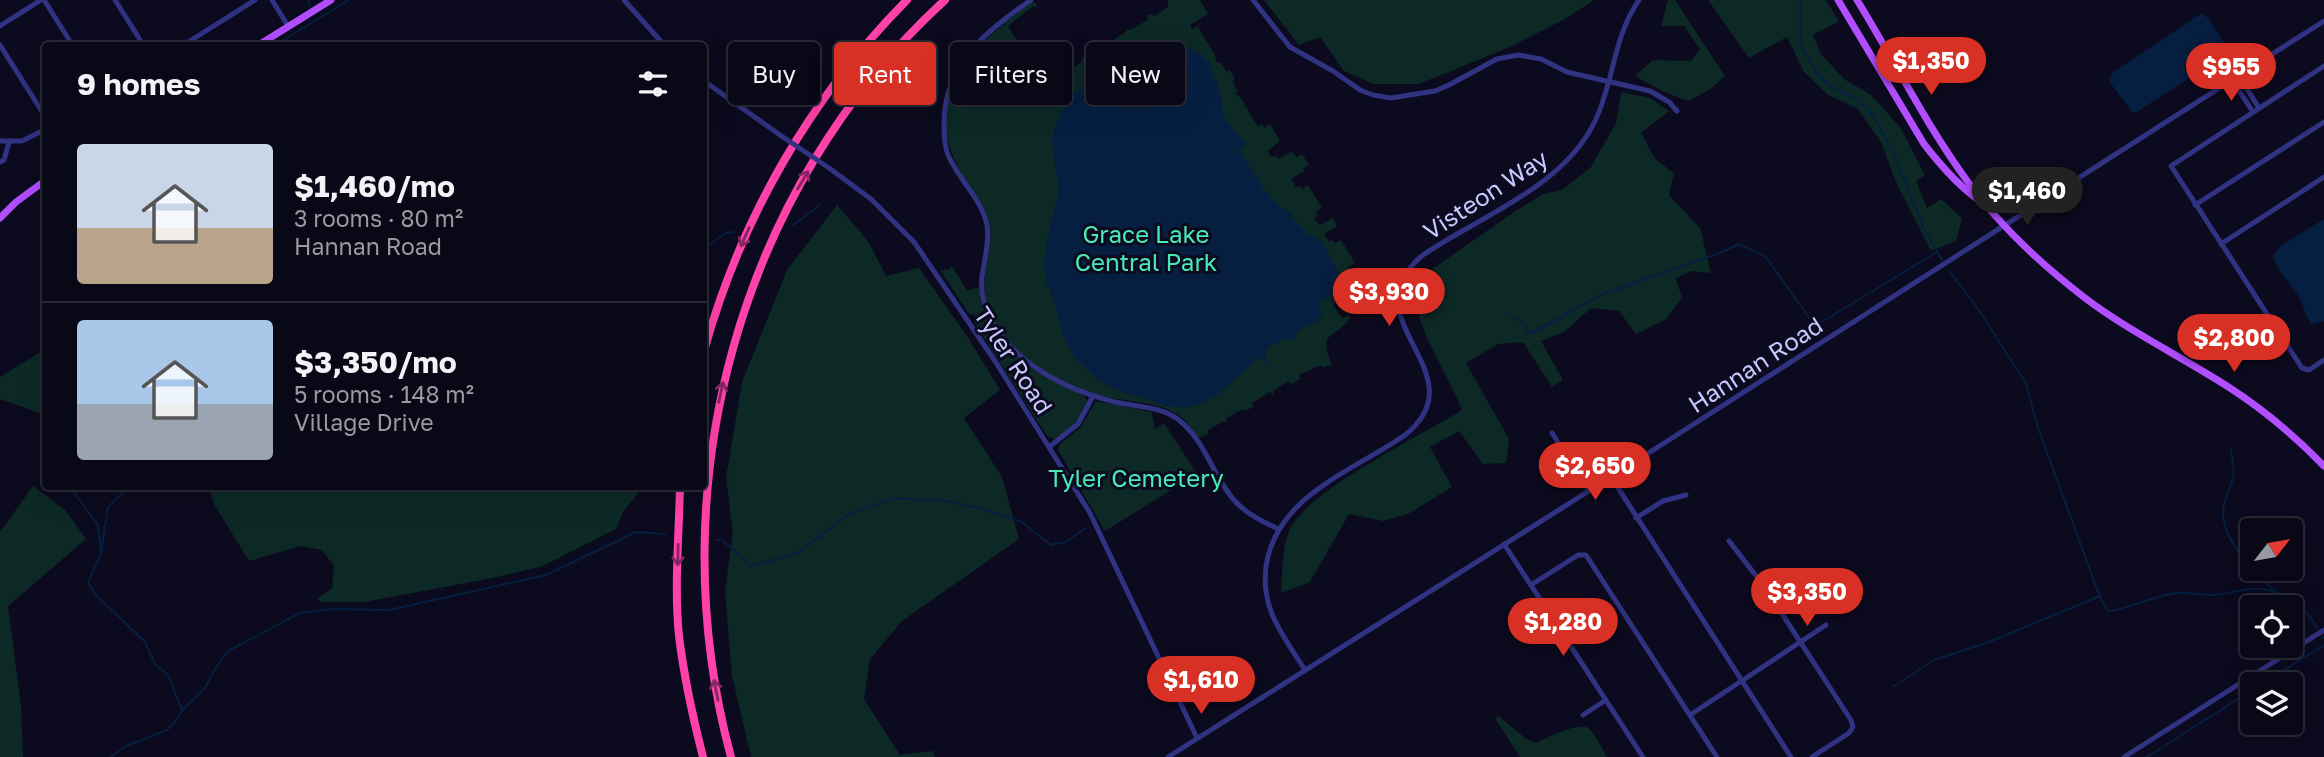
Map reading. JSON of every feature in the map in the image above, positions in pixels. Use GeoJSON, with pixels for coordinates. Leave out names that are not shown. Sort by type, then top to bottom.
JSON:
{"type":"FeatureCollection","features":[{"type":"Feature","properties":{"kind":"highway"},"geometry":{"type":"LineString","coordinates":[[707,342],[736,257],[779,167],[842,74],[907,0]]}},
{"type":"Feature","properties":{"kind":"highway"},"geometry":{"type":"LineString","coordinates":[[707,478],[712,438],[735,338],[770,244],[790,202],[835,127],[887,60],[945,0]]}},
{"type":"Feature","properties":{"kind":"highway"},"geometry":{"type":"LineString","coordinates":[[680,490],[679,635],[703,757]]}},
{"type":"Feature","properties":{"kind":"highway"},"geometry":{"type":"LineString","coordinates":[[706,490],[703,542],[705,606],[710,654],[731,757]]}},
{"type":"Feature","properties":{"kind":"main road"},"geometry":{"type":"LineString","coordinates":[[263,42],[331,0]]}},
{"type":"Feature","properties":{"kind":"main road"},"geometry":{"type":"LineString","coordinates":[[1840,0],[1856,21],[1862,22],[1866,14]]}},
{"type":"Feature","properties":{"kind":"main road"},"geometry":{"type":"LineString","coordinates":[[1840,0],[1889,87],[1936,160],[1965,190],[1986,205]]}},
{"type":"Feature","properties":{"kind":"main road"},"geometry":{"type":"LineString","coordinates":[[1857,0],[1954,161],[2005,226],[2086,299],[2237,393],[2275,421],[2324,466]]}},
{"type":"Feature","properties":{"kind":"main road"},"geometry":{"type":"LineString","coordinates":[[1889,87],[1896,91],[1917,126],[1925,124],[1928,118]]}},
{"type":"Feature","properties":{"kind":"main road"},"geometry":{"type":"LineString","coordinates":[[0,219],[23,196],[42,183]]}},
{"type":"Feature","properties":{"kind":"street"},"geometry":{"type":"LineString","coordinates":[[0,26],[43,0],[70,42]]}},
{"type":"Feature","properties":{"kind":"street"},"geometry":{"type":"LineString","coordinates":[[115,0],[141,42]]}},
{"type":"Feature","properties":{"kind":"street"},"geometry":{"type":"LineString","coordinates":[[188,42],[255,0]]}},
{"type":"Feature","properties":{"kind":"street"},"geometry":{"type":"LineString","coordinates":[[272,0],[288,26]]}},
{"type":"Feature","properties":{"kind":"street"},"geometry":{"type":"LineString","coordinates":[[624,0],[661,42]]}},
{"type":"Feature","properties":{"kind":"street"},"geometry":{"type":"LineString","coordinates":[[1031,0],[1000,22],[963,60],[951,81],[944,106],[947,152],[985,216],[988,240],[981,288],[993,322],[1009,344],[1028,363],[1059,381],[1093,396],[1157,409],[1177,418],[1193,435],[1233,499],[1248,513],[1278,529]]}},
{"type":"Feature","properties":{"kind":"street"},"geometry":{"type":"LineString","coordinates":[[1254,0],[1282,40],[1295,52],[1333,71],[1360,90],[1376,96],[1391,98],[1450,86],[1491,61],[1512,55],[1535,57],[1564,71],[1650,92],[1669,102],[1676,111]]}},
{"type":"Feature","properties":{"kind":"street","name":"Visteon Way"},"geometry":{"type":"LineString","coordinates":[[1305,670],[1277,625],[1267,596],[1267,563],[1278,529],[1303,499],[1413,428],[1423,413],[1429,394],[1427,373],[1403,327],[1398,309],[1401,283],[1410,266],[1427,251],[1535,187],[1559,169],[1578,149],[1595,123],[1609,82],[1620,35],[1639,0]]}},
{"type":"Feature","properties":{"kind":"street","name":"Hannan Road"},"geometry":{"type":"LineString","coordinates":[[1168,757],[2005,226],[2324,20]]}},
{"type":"Feature","properties":{"kind":"street"},"geometry":{"type":"LineString","coordinates":[[0,45],[42,112]]}},
{"type":"Feature","properties":{"kind":"street"},"geometry":{"type":"LineString","coordinates":[[2324,66],[2171,166],[2305,370],[2324,360]]}},
{"type":"Feature","properties":{"kind":"street"},"geometry":{"type":"LineString","coordinates":[[2239,76],[2259,108]]}},
{"type":"Feature","properties":{"kind":"street"},"geometry":{"type":"LineString","coordinates":[[2232,80],[2253,112]]}},
{"type":"Feature","properties":{"kind":"street","name":"Tyler Road"},"geometry":{"type":"LineString","coordinates":[[707,83],[830,168],[871,200],[914,242],[955,300],[1102,536],[1197,738]]}},
{"type":"Feature","properties":{"kind":"street"},"geometry":{"type":"LineString","coordinates":[[2195,205],[2324,122]]}},
{"type":"Feature","properties":{"kind":"street"},"geometry":{"type":"LineString","coordinates":[[0,141],[22,141],[42,131]]}},
{"type":"Feature","properties":{"kind":"street"},"geometry":{"type":"LineString","coordinates":[[0,162],[4,160],[9,142]]}},
{"type":"Feature","properties":{"kind":"street"},"geometry":{"type":"LineString","coordinates":[[2221,244],[2324,177]]}},
{"type":"Feature","properties":{"kind":"street"},"geometry":{"type":"LineString","coordinates":[[1049,447],[1078,424],[1093,396]]}},
{"type":"Feature","properties":{"kind":"street"},"geometry":{"type":"LineString","coordinates":[[1552,433],[1589,491]]}},
{"type":"Feature","properties":{"kind":"street"},"geometry":{"type":"LineString","coordinates":[[1611,477],[1791,757]]}},
{"type":"Feature","properties":{"kind":"street"},"geometry":{"type":"LineString","coordinates":[[1636,518],[1663,501],[1686,495]]}},
{"type":"Feature","properties":{"kind":"street"},"geometry":{"type":"LineString","coordinates":[[1729,541],[1764,586],[1850,718],[1853,727],[1847,735],[1812,757]]}},
{"type":"Feature","properties":{"kind":"street"},"geometry":{"type":"LineString","coordinates":[[1504,544],[1643,757]]}},
{"type":"Feature","properties":{"kind":"street"},"geometry":{"type":"LineString","coordinates":[[1531,585],[1584,553],[1717,757]]}},
{"type":"Feature","properties":{"kind":"street"},"geometry":{"type":"LineString","coordinates":[[1690,715],[1826,625]]}},
{"type":"Feature","properties":{"kind":"street"},"geometry":{"type":"LineString","coordinates":[[2124,757],[2324,630]]}},
{"type":"Feature","properties":{"kind":"street"},"geometry":{"type":"LineString","coordinates":[[1583,715],[1606,700]]}},
{"type":"Feature","properties":{"kind":"green space","name":"Grace Lake Central Park"},"geometry":{"type":"Polygon","coordinates":[[[1168,0],[1200,0],[1208,14],[1190,25],[1192,29],[1202,23],[1198,27],[1215,59],[1226,71],[1230,70],[1238,91],[1235,93],[1258,127],[1262,124],[1265,128],[1270,124],[1280,141],[1268,151],[1271,157],[1276,156],[1278,159],[1292,151],[1296,157],[1302,154],[1309,165],[1291,179],[1296,187],[1300,186],[1302,189],[1308,185],[1322,208],[1316,212],[1318,216],[1314,218],[1319,225],[1333,218],[1337,226],[1324,234],[1329,242],[1341,240],[1355,263],[1349,267],[1347,273],[1352,280],[1366,273],[1375,274],[1370,277],[1371,281],[1333,304],[1342,318],[1349,315],[1350,318],[1327,340],[1326,346],[1332,365],[1321,365],[1299,375],[1300,379],[1291,384],[1288,381],[1273,391],[1274,395],[1270,392],[1252,403],[1253,407],[1245,411],[1242,409],[1226,419],[1227,422],[1208,430],[1208,434],[1199,438],[1184,420],[1170,410],[1152,404],[1106,397],[1077,387],[1038,367],[1011,344],[996,323],[986,300],[984,288],[990,240],[988,219],[981,202],[956,163],[947,137],[946,113],[950,95],[950,105],[1072,105],[1072,69],[1082,61],[1082,57],[1086,59],[1086,105],[1185,105],[1185,42],[1110,42],[1126,32],[1126,29],[1130,30],[1148,20],[1147,16],[1154,16],[1168,7],[1168,0]]]}},
{"type":"Feature","properties":{"kind":"green space"},"geometry":{"type":"Polygon","coordinates":[[[1264,0],[1594,0],[1565,19],[1510,47],[1419,84],[1373,84],[1344,71],[1320,37],[1299,45],[1264,0]]]}},
{"type":"Feature","properties":{"kind":"green space"},"geometry":{"type":"Polygon","coordinates":[[[1668,0],[1675,0],[1725,76],[1709,90],[1688,101],[1635,76],[1653,60],[1691,61],[1700,49],[1684,26],[1661,26],[1668,0]]]}},
{"type":"Feature","properties":{"kind":"green space"},"geometry":{"type":"Polygon","coordinates":[[[1708,0],[1826,0],[1839,21],[1813,35],[1821,54],[1844,79],[1871,95],[1900,127],[1925,175],[1916,181],[1927,208],[1941,199],[1962,218],[1956,241],[1931,251],[1896,182],[1881,142],[1857,108],[1828,95],[1804,72],[1787,37],[1749,58],[1708,0]]]}},
{"type":"Feature","properties":{"kind":"green space","name":"Grace Lake Central Park"},"geometry":{"type":"Polygon","coordinates":[[[1031,2],[1036,3],[1038,7],[1033,6],[1008,26],[1018,42],[984,42],[1031,2]]]}},
{"type":"Feature","properties":{"kind":"green space"},"geometry":{"type":"Polygon","coordinates":[[[1621,92],[1650,98],[1669,111],[1641,133],[1656,160],[1674,173],[1669,195],[1700,228],[1711,273],[1692,271],[1676,278],[1682,298],[1666,319],[1636,334],[1619,311],[1591,308],[1564,332],[1541,341],[1563,380],[1552,387],[1523,342],[1498,344],[1466,363],[1509,439],[1506,463],[1483,464],[1459,431],[1430,447],[1452,487],[1408,514],[1383,521],[1349,514],[1310,582],[1281,593],[1286,542],[1290,529],[1301,513],[1343,480],[1462,410],[1420,320],[1417,304],[1418,279],[1514,212],[1543,194],[1562,190],[1591,167],[1616,123],[1621,92]]]}},
{"type":"Feature","properties":{"kind":"green space"},"geometry":{"type":"Polygon","coordinates":[[[837,205],[868,241],[886,276],[919,268],[967,336],[1000,390],[964,418],[1002,477],[1019,539],[902,621],[870,659],[864,699],[900,755],[932,751],[935,757],[751,757],[732,676],[725,592],[733,532],[726,477],[742,382],[787,270],[837,205]]]}},
{"type":"Feature","properties":{"kind":"green space"},"geometry":{"type":"Polygon","coordinates":[[[952,266],[967,291],[979,287],[992,326],[1018,358],[1041,374],[1085,396],[1087,401],[1077,422],[1056,439],[1049,438],[1039,424],[974,322],[974,314],[970,315],[940,270],[949,270],[952,266]]]}},
{"type":"Feature","properties":{"kind":"green space"},"geometry":{"type":"Polygon","coordinates":[[[42,351],[42,414],[0,399],[0,377],[42,351]]]}},
{"type":"Feature","properties":{"kind":"green space","name":"Tyler Cemetery"},"geometry":{"type":"Polygon","coordinates":[[[1096,401],[1152,412],[1155,429],[1164,423],[1197,474],[1105,531],[1058,450],[1060,444],[1080,428],[1096,401]]]}},
{"type":"Feature","properties":{"kind":"green space"},"geometry":{"type":"Polygon","coordinates":[[[33,486],[66,511],[86,539],[8,606],[21,706],[23,757],[0,757],[0,532],[33,486]]]}},
{"type":"Feature","properties":{"kind":"green space"},"geometry":{"type":"Polygon","coordinates":[[[210,490],[641,490],[623,512],[616,529],[543,566],[364,602],[322,602],[317,599],[332,588],[334,566],[322,550],[301,546],[249,561],[214,504],[210,490]]]}},
{"type":"Feature","properties":{"kind":"green space"},"geometry":{"type":"Polygon","coordinates":[[[1497,715],[1528,740],[1537,743],[1571,729],[1588,728],[1607,757],[1520,757],[1496,720],[1497,715]]]}},
{"type":"Feature","properties":{"kind":"water"},"geometry":{"type":"Polygon","coordinates":[[[2202,13],[2228,49],[2227,54],[2135,113],[2132,112],[2109,81],[2112,73],[2202,13]]]}},
{"type":"Feature","properties":{"kind":"water"},"geometry":{"type":"Polygon","coordinates":[[[1185,46],[1198,53],[1210,64],[1219,83],[1217,87],[1224,116],[1234,131],[1247,143],[1239,149],[1264,190],[1277,205],[1292,212],[1292,217],[1308,234],[1321,241],[1346,285],[1318,303],[1323,313],[1320,321],[1304,327],[1293,341],[1284,339],[1270,346],[1264,354],[1268,365],[1259,357],[1206,402],[1183,408],[1165,406],[1137,395],[1123,393],[1096,379],[1076,359],[1063,336],[1055,303],[1046,282],[1044,265],[1047,239],[1059,191],[1052,144],[1053,133],[1062,110],[1065,105],[1072,105],[1073,94],[1086,86],[1086,105],[1185,105],[1185,46]]]}},
{"type":"Feature","properties":{"kind":"water"},"geometry":{"type":"Polygon","coordinates":[[[2324,219],[2324,321],[2312,324],[2300,299],[2277,267],[2273,255],[2282,245],[2324,219]]]}},
{"type":"Feature","properties":{"kind":"waterway"},"geometry":{"type":"LineString","coordinates":[[309,0],[310,6]]}},
{"type":"Feature","properties":{"kind":"waterway"},"geometry":{"type":"LineString","coordinates":[[281,42],[349,0]]}},
{"type":"Feature","properties":{"kind":"waterway"},"geometry":{"type":"LineString","coordinates":[[1801,0],[1800,44],[1819,77],[1853,97],[1867,109],[1879,126],[1893,152],[1924,229],[1942,260]]}},
{"type":"Feature","properties":{"kind":"waterway"},"geometry":{"type":"LineString","coordinates":[[793,225],[820,205]]}},
{"type":"Feature","properties":{"kind":"waterway"},"geometry":{"type":"LineString","coordinates":[[707,246],[726,233],[734,232]]}},
{"type":"Feature","properties":{"kind":"waterway"},"geometry":{"type":"LineString","coordinates":[[1508,314],[1523,323],[1529,334],[1603,294],[1739,244],[1766,257],[1815,326],[1937,252]]}},
{"type":"Feature","properties":{"kind":"waterway"},"geometry":{"type":"LineString","coordinates":[[1949,271],[1976,306],[2026,383],[2037,425],[2101,600],[2108,611],[2176,593],[2214,595],[2262,589],[2279,593],[2294,602],[2308,614],[2317,628]]}},
{"type":"Feature","properties":{"kind":"waterway"},"geometry":{"type":"LineString","coordinates":[[2231,450],[2234,474],[2224,505],[2225,525],[2242,557],[2275,591]]}},
{"type":"Feature","properties":{"kind":"waterway"},"geometry":{"type":"LineString","coordinates":[[72,490],[98,525],[101,552]]}},
{"type":"Feature","properties":{"kind":"waterway"},"geometry":{"type":"LineString","coordinates":[[129,490],[123,492],[108,507],[101,553],[88,582],[95,594],[145,642],[155,664],[168,675],[182,710]]}},
{"type":"Feature","properties":{"kind":"waterway"},"geometry":{"type":"LineString","coordinates":[[717,540],[722,540],[752,566],[799,552],[850,513],[894,498],[947,501],[979,508],[1020,521],[1051,545],[1066,542],[1086,528]]}},
{"type":"Feature","properties":{"kind":"waterway"},"geometry":{"type":"LineString","coordinates":[[110,757],[126,746],[167,730],[182,710],[205,688],[228,651],[300,613],[331,609],[389,610],[546,575],[636,532],[665,534]]}},
{"type":"Feature","properties":{"kind":"waterway"},"geometry":{"type":"LineString","coordinates":[[1894,686],[1934,660],[1989,642],[2100,596]]}},
{"type":"Feature","properties":{"kind":"waterway"},"geometry":{"type":"LineString","coordinates":[[2281,672],[2324,645]]}},
{"type":"Feature","properties":{"kind":"waterway"},"geometry":{"type":"LineString","coordinates":[[2147,757],[2240,698]]}}]}
